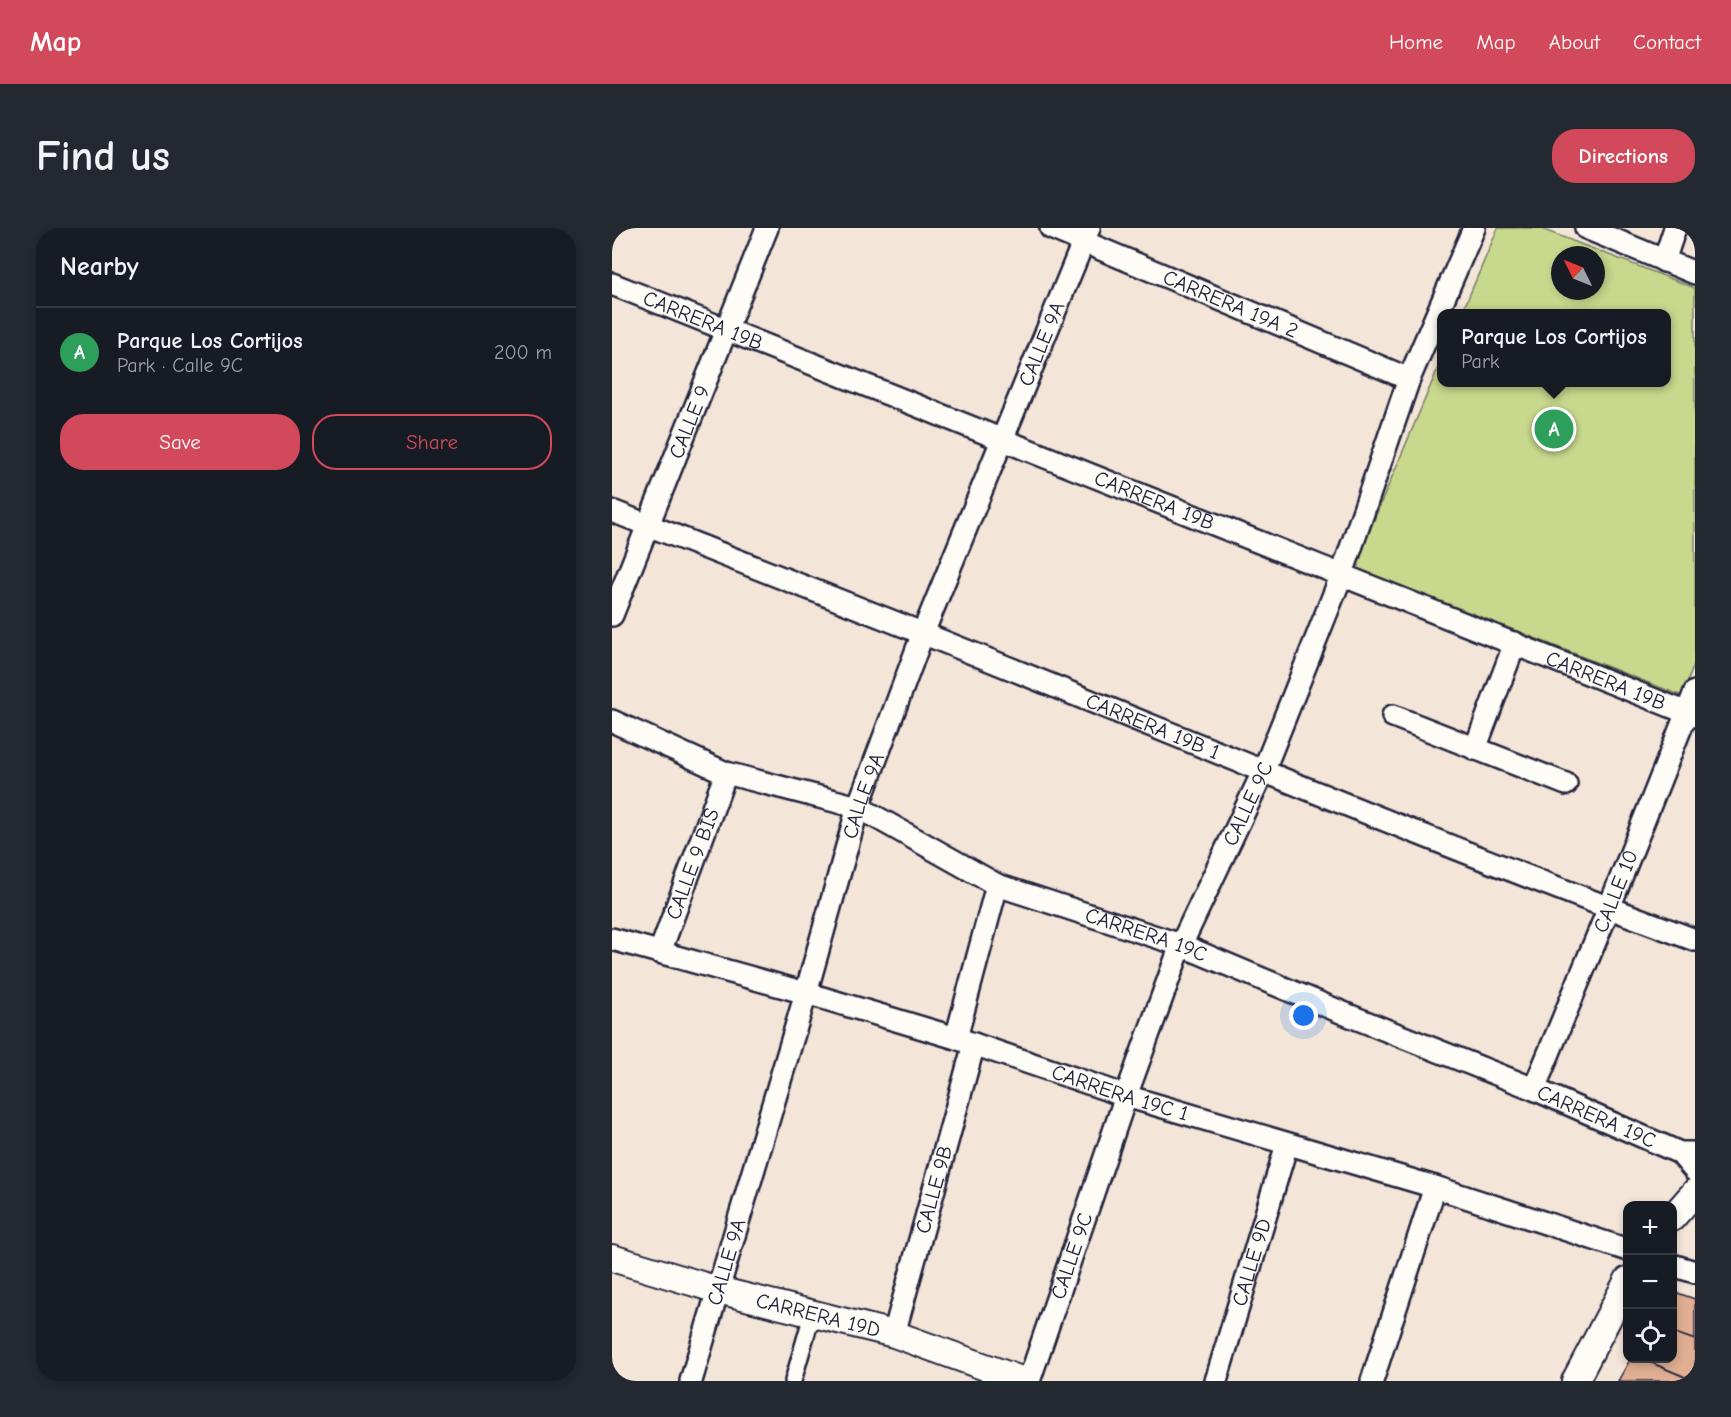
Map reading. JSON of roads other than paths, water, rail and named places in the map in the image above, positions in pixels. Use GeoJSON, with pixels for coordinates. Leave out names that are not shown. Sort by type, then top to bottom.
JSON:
{"type":"FeatureCollection","features":[{"type":"Feature","properties":{"kind":"street","name":"CALLE 9"},"geometry":{"type":"LineString","coordinates":[[612,615],[767,228]]}},
{"type":"Feature","properties":{"kind":"street","name":"CARRERA 19A 2"},"geometry":{"type":"LineString","coordinates":[[1051,228],[1087,235],[1409,379]]}},
{"type":"Feature","properties":{"kind":"street","name":"CALLE 9C"},"geometry":{"type":"LineString","coordinates":[[1439,309],[1474,228]]}},
{"type":"Feature","properties":{"kind":"street"},"geometry":{"type":"LineString","coordinates":[[1586,228],[1695,273]]}},
{"type":"Feature","properties":{"kind":"street"},"geometry":{"type":"LineString","coordinates":[[1664,261],[1675,228]]}},
{"type":"Feature","properties":{"kind":"street","name":"CALLE 9A"},"geometry":{"type":"LineString","coordinates":[[691,1381],[806,993],[858,807],[923,633],[1087,235]]}},
{"type":"Feature","properties":{"kind":"street","name":"CARRERA 19B"},"geometry":{"type":"LineString","coordinates":[[612,284],[1691,714]]}},
{"type":"Feature","properties":{"kind":"street","name":"CALLE 9C"},"geometry":{"type":"LineString","coordinates":[[1029,1381],[1126,1096],[1181,945],[1263,772],[1342,574],[1409,379],[1437,314]]}},
{"type":"Feature","properties":{"kind":"street","name":"CARRERA 19B 1"},"geometry":{"type":"LineString","coordinates":[[612,511],[923,633],[1263,772],[1695,940]]}},
{"type":"Feature","properties":{"kind":"street"},"geometry":{"type":"LineString","coordinates":[[1475,749],[1515,644]]}},
{"type":"Feature","properties":{"kind":"street","name":"CALLE 10"},"geometry":{"type":"LineString","coordinates":[[1534,1089],[1691,714],[1695,692]]}},
{"type":"Feature","properties":{"kind":"street"},"geometry":{"type":"LineString","coordinates":[[1393,716],[1566,784]]}},
{"type":"Feature","properties":{"kind":"street","name":"CARRERA 19C"},"geometry":{"type":"LineString","coordinates":[[612,721],[726,773],[858,807],[997,885],[1181,945],[1534,1089],[1687,1153],[1695,1171]]}},
{"type":"Feature","properties":{"kind":"street","name":"CALLE 9 BIS"},"geometry":{"type":"LineString","coordinates":[[660,952],[726,773]]}},
{"type":"Feature","properties":{"kind":"street","name":"CALLE 9B"},"geometry":{"type":"LineString","coordinates":[[894,1334],[965,1041],[997,885]]}},
{"type":"Feature","properties":{"kind":"street","name":"CARRERA 19C 1"},"geometry":{"type":"LineString","coordinates":[[612,939],[806,993],[965,1041],[1126,1096],[1435,1187],[1623,1248]]}},
{"type":"Feature","properties":{"kind":"street","name":"CALLE 9D"},"geometry":{"type":"LineString","coordinates":[[1216,1381],[1287,1144]]}},
{"type":"Feature","properties":{"kind":"street"},"geometry":{"type":"LineString","coordinates":[[1372,1381],[1435,1187]]}},
{"type":"Feature","properties":{"kind":"street"},"geometry":{"type":"LineString","coordinates":[[1677,1212],[1695,1192]]}},
{"type":"Feature","properties":{"kind":"street","name":"CARRERA 19D"},"geometry":{"type":"LineString","coordinates":[[612,1258],[718,1290],[894,1334],[1024,1381]]}},
{"type":"Feature","properties":{"kind":"street"},"geometry":{"type":"LineString","coordinates":[[1677,1267],[1695,1272]]}},
{"type":"Feature","properties":{"kind":"street"},"geometry":{"type":"LineString","coordinates":[[1575,1381],[1623,1290]]}},
{"type":"Feature","properties":{"kind":"street"},"geometry":{"type":"LineString","coordinates":[[793,1381],[812,1315]]}},
{"type":"Feature","properties":{"kind":"place","name":"Parque Los Cortijos"},"geometry":{"type":"Point","coordinates":[1554,429]}}]}
